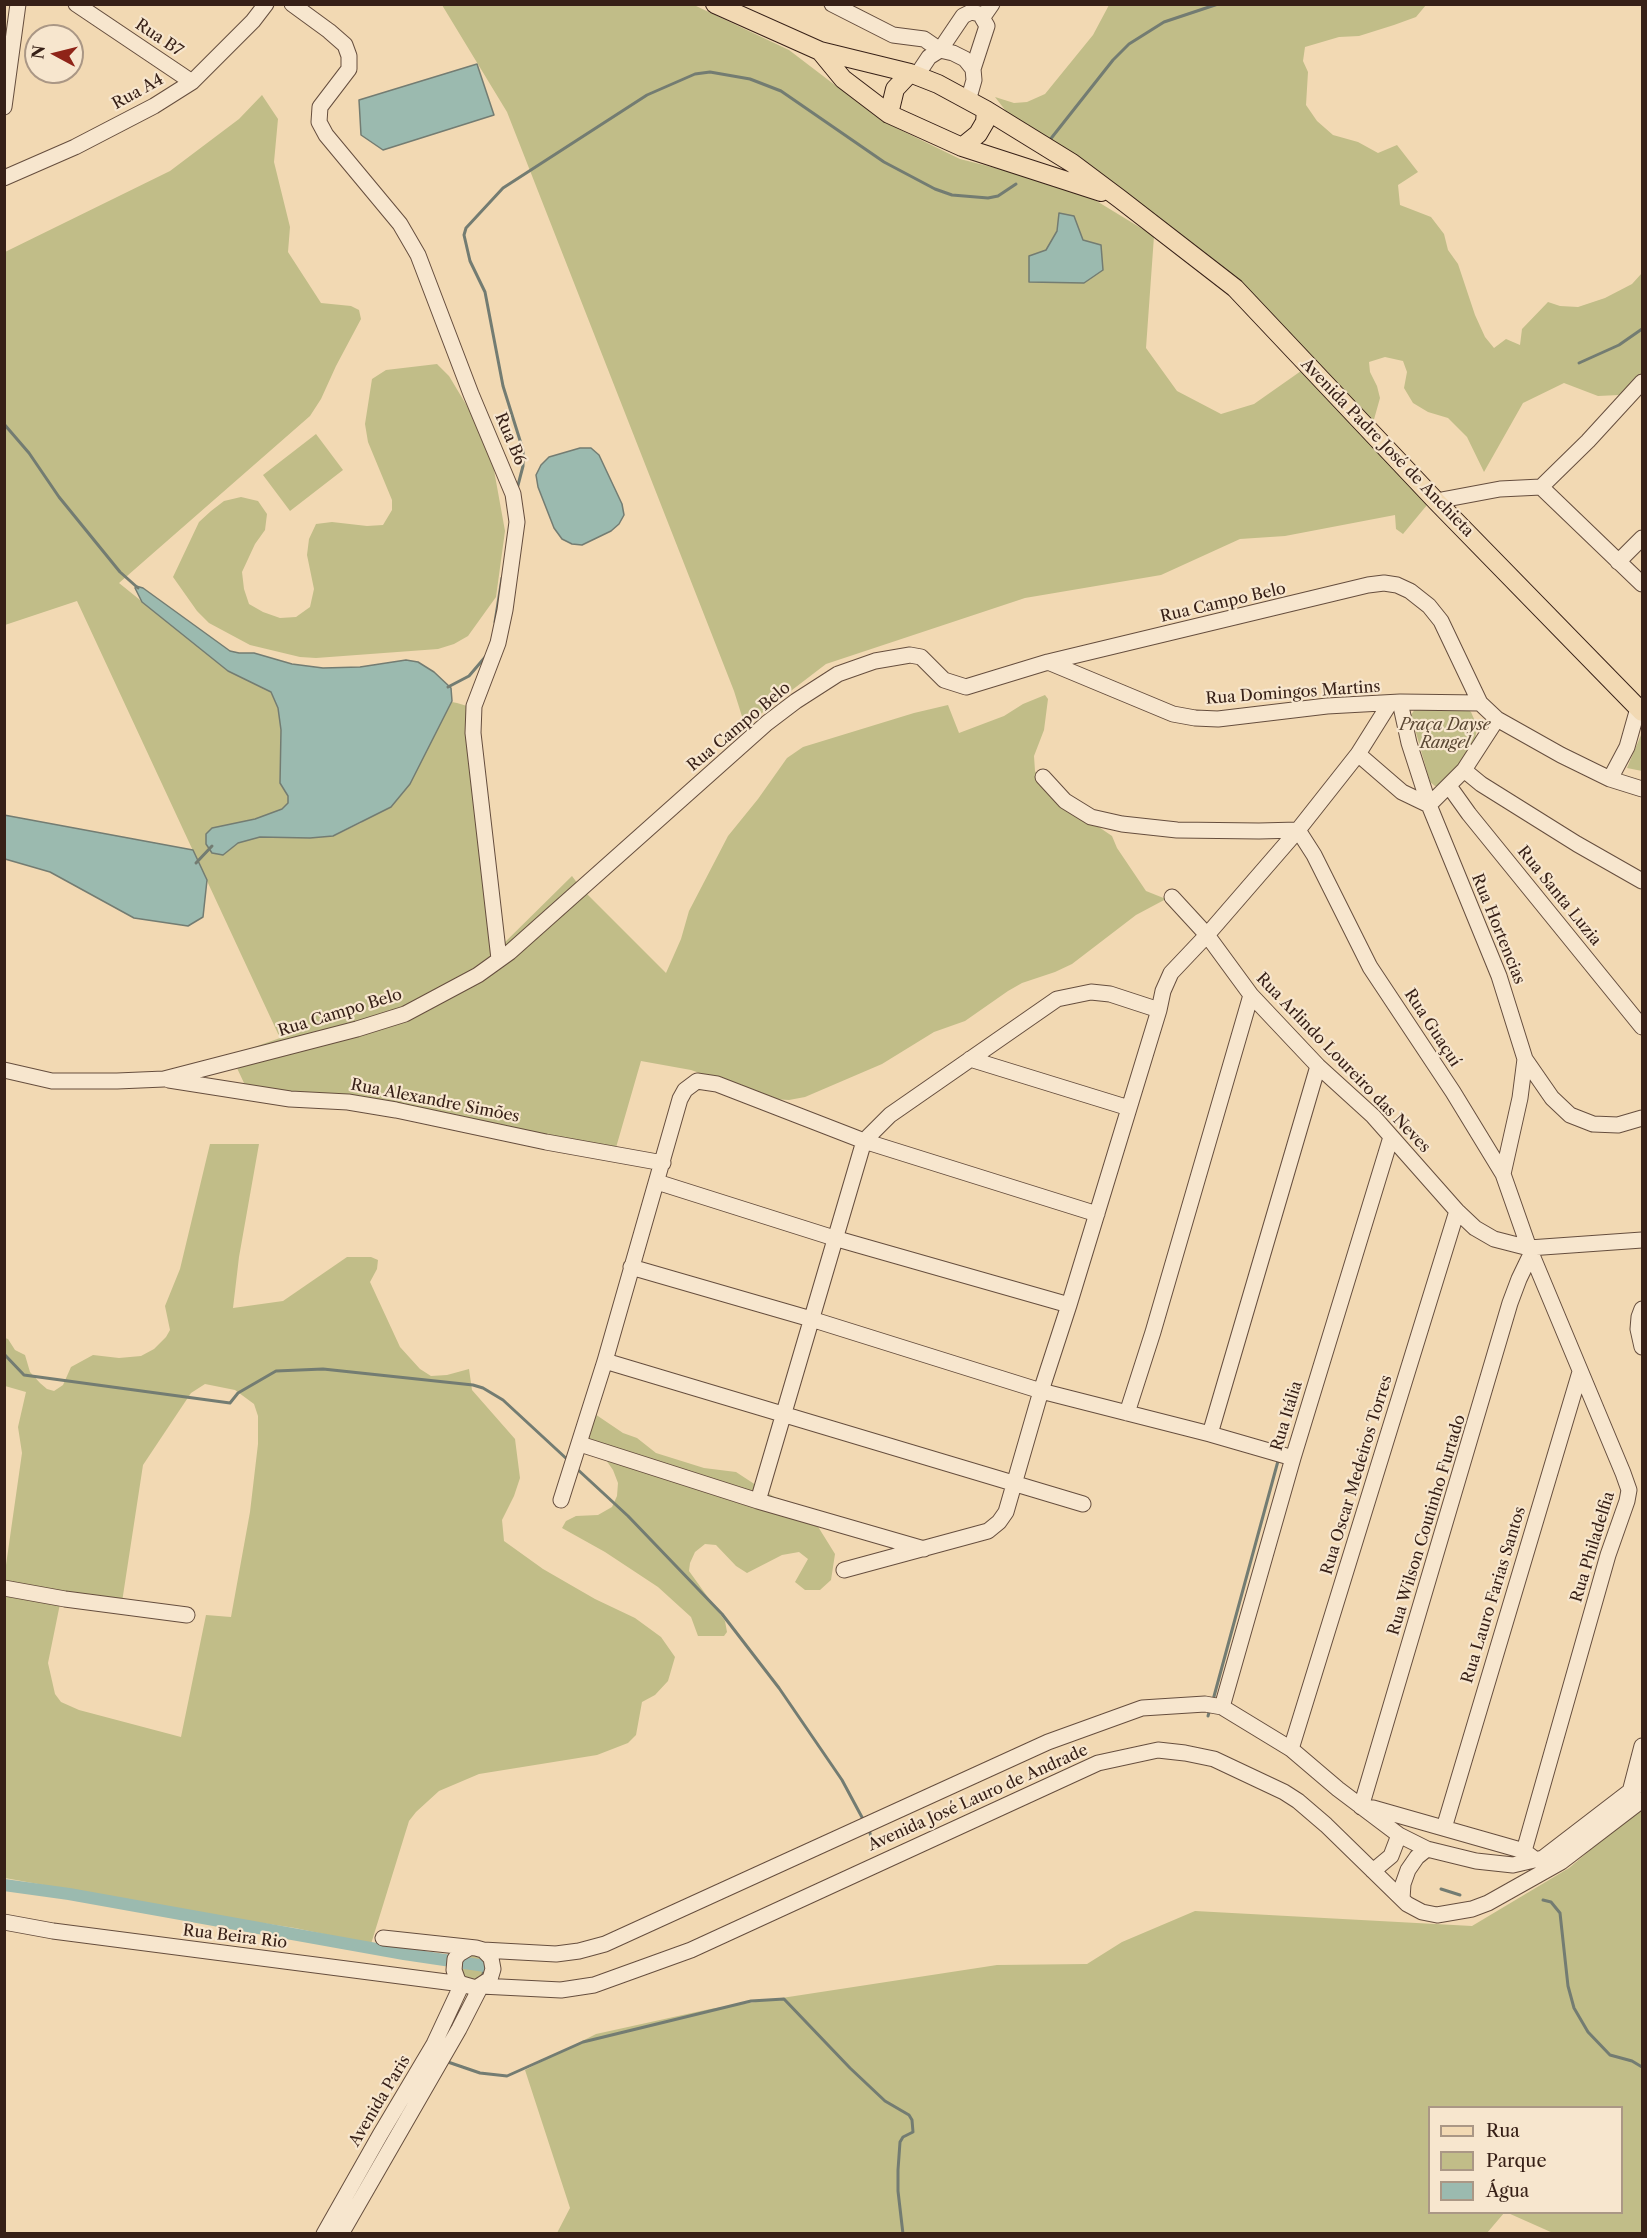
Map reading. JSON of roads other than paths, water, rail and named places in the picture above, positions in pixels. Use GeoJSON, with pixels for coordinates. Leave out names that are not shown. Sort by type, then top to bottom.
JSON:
{"type":"FeatureCollection","features":[{"type":"Feature","properties":{"kind":"main road","name":"Avenida Padre José de Anchieta"},"geometry":{"type":"LineString","coordinates":[[715,4],[820,51],[914,74],[986,110],[1072,163],[1120,199],[1235,288],[1436,501],[1640,710]]}},
{"type":"Feature","properties":{"kind":"main road","name":"Avenida Padre José de Anchieta"},"geometry":{"type":"LineString","coordinates":[[820,51],[843,79],[889,114],[962,147],[1062,178],[1120,199]]}},
{"type":"Feature","properties":{"kind":"main road"},"geometry":{"type":"LineString","coordinates":[[889,114],[891,97],[895,89],[914,74]]}},
{"type":"Feature","properties":{"kind":"main road"},"geometry":{"type":"LineString","coordinates":[[962,147],[978,134],[985,122],[986,110]]}},
{"type":"Feature","properties":{"kind":"street"},"geometry":{"type":"LineString","coordinates":[[4,107],[18,4]]}},
{"type":"Feature","properties":{"kind":"street","name":"Rua B7"},"geometry":{"type":"LineString","coordinates":[[76,4],[192,82]]}},
{"type":"Feature","properties":{"kind":"street","name":"Rua A4"},"geometry":{"type":"LineString","coordinates":[[4,178],[75,147],[154,106],[192,82],[253,21],[266,4]]}},
{"type":"Feature","properties":{"kind":"street","name":"Rua B6"},"geometry":{"type":"LineString","coordinates":[[292,4],[345,45],[349,56],[349,69],[320,106],[320,122],[326,135],[400,224],[418,255],[471,394],[513,494],[517,522],[505,610],[498,643],[474,706],[473,733],[499,959]]}},
{"type":"Feature","properties":{"kind":"street"},"geometry":{"type":"LineString","coordinates":[[832,4],[893,35],[924,39],[940,50],[960,56],[971,64],[973,69],[974,80],[968,101]]}},
{"type":"Feature","properties":{"kind":"street"},"geometry":{"type":"LineString","coordinates":[[914,74],[929,57],[940,50],[963,16],[988,11],[987,26],[973,69]]}},
{"type":"Feature","properties":{"kind":"street"},"geometry":{"type":"LineString","coordinates":[[1436,501],[1500,489],[1541,487],[1588,441],[1642,382]]}},
{"type":"Feature","properties":{"kind":"street"},"geometry":{"type":"LineString","coordinates":[[1541,487],[1642,584]]}},
{"type":"Feature","properties":{"kind":"street"},"geometry":{"type":"LineString","coordinates":[[1618,562],[1642,538]]}},
{"type":"Feature","properties":{"kind":"street","name":"Rua Campo Belo"},"geometry":{"type":"LineString","coordinates":[[4,1071],[52,1080],[164,1079],[357,1029],[405,1014],[478,975],[499,959],[767,723],[796,701],[838,674],[875,661],[910,655],[921,657],[944,680],[966,687],[1048,662],[1384,583],[1397,585],[1410,591],[1429,606],[1441,621],[1480,703],[1497,719],[1610,779],[1642,789]]}},
{"type":"Feature","properties":{"kind":"street","name":"Rua Domingos Martins"},"geometry":{"type":"LineString","coordinates":[[1048,662],[1173,714],[1195,718],[1218,719],[1328,706],[1480,703]]}},
{"type":"Feature","properties":{"kind":"street"},"geometry":{"type":"LineString","coordinates":[[844,1570],[988,1532],[1006,1512],[1041,1391],[1130,1108],[1163,991],[1171,973],[1298,830],[1395,703]]}},
{"type":"Feature","properties":{"kind":"street","name":"Rua Hortencias"},"geometry":{"type":"LineString","coordinates":[[1395,703],[1429,805],[1499,976],[1525,1059],[1520,1098],[1503,1174]]}},
{"type":"Feature","properties":{"kind":"street"},"geometry":{"type":"LineString","coordinates":[[1610,779],[1627,747],[1640,710]]}},
{"type":"Feature","properties":{"kind":"street"},"geometry":{"type":"LineString","coordinates":[[1358,754],[1402,792],[1429,805],[1464,770],[1497,719]]}},
{"type":"Feature","properties":{"kind":"street"},"geometry":{"type":"LineString","coordinates":[[1464,770],[1481,784],[1577,844],[1642,881]]}},
{"type":"Feature","properties":{"kind":"street"},"geometry":{"type":"LineString","coordinates":[[1043,777],[1065,801],[1091,817],[1122,824],[1177,830],[1298,830]]}},
{"type":"Feature","properties":{"kind":"street","name":"Rua Santa Luzia"},"geometry":{"type":"LineString","coordinates":[[1449,786],[1469,814],[1642,1027]]}},
{"type":"Feature","properties":{"kind":"street","name":"Rua Guaçuí"},"geometry":{"type":"LineString","coordinates":[[1298,830],[1314,855],[1370,967],[1453,1092],[1503,1174],[1530,1251]]}},
{"type":"Feature","properties":{"kind":"street","name":"Rua Arlindo Loureiro das Neves"},"geometry":{"type":"LineString","coordinates":[[1172,897],[1207,935],[1251,995],[1318,1066],[1373,1116],[1457,1211],[1475,1227],[1494,1239],[1530,1251],[1642,1240]]}},
{"type":"Feature","properties":{"kind":"street"},"geometry":{"type":"LineString","coordinates":[[758,1501],[864,1141],[890,1115],[1057,999],[1091,992],[1110,993],[1159,1010]]}},
{"type":"Feature","properties":{"kind":"street"},"geometry":{"type":"LineString","coordinates":[[1127,1413],[1153,1332],[1251,995]]}},
{"type":"Feature","properties":{"kind":"street"},"geometry":{"type":"LineString","coordinates":[[970,1059],[1130,1108]]}},
{"type":"Feature","properties":{"kind":"street"},"geometry":{"type":"LineString","coordinates":[[1525,1059],[1552,1098],[1570,1115],[1593,1124],[1618,1125],[1642,1118]]}},
{"type":"Feature","properties":{"kind":"street"},"geometry":{"type":"LineString","coordinates":[[1210,1434],[1318,1066]]}},
{"type":"Feature","properties":{"kind":"street","name":"Rua Alexandre Simões"},"geometry":{"type":"LineString","coordinates":[[164,1079],[290,1099],[348,1102],[396,1110],[546,1142],[663,1163]]}},
{"type":"Feature","properties":{"kind":"street"},"geometry":{"type":"LineString","coordinates":[[561,1500],[605,1361],[680,1099],[685,1090],[697,1081],[717,1084],[864,1141],[1097,1214]]}},
{"type":"Feature","properties":{"kind":"street","name":"Rua Itália"},"geometry":{"type":"LineString","coordinates":[[1214,1705],[1293,1458],[1391,1137]]}},
{"type":"Feature","properties":{"kind":"street"},"geometry":{"type":"LineString","coordinates":[[657,1182],[834,1238],[1069,1305]]}},
{"type":"Feature","properties":{"kind":"street","name":"Rua Oscar Medeiros Torres"},"geometry":{"type":"LineString","coordinates":[[1291,1749],[1457,1211]]}},
{"type":"Feature","properties":{"kind":"street","name":"Rua Philadelfia"},"geometry":{"type":"LineString","coordinates":[[1530,1251],[1552,1299],[1629,1490],[1608,1555],[1530,1856]]}},
{"type":"Feature","properties":{"kind":"street","name":"Rua Wilson Coutinho Furtado"},"geometry":{"type":"LineString","coordinates":[[1361,1807],[1510,1303],[1530,1251]]}},
{"type":"Feature","properties":{"kind":"street"},"geometry":{"type":"LineString","coordinates":[[632,1267],[811,1319],[1041,1391],[1210,1434],[1293,1458]]}},
{"type":"Feature","properties":{"kind":"street"},"geometry":{"type":"LineString","coordinates":[[1642,1309],[1638,1329],[1642,1347]]}},
{"type":"Feature","properties":{"kind":"street"},"geometry":{"type":"LineString","coordinates":[[605,1361],[1083,1504]]}},
{"type":"Feature","properties":{"kind":"street","name":"Rua Lauro Farias Santos"},"geometry":{"type":"LineString","coordinates":[[1444,1828],[1580,1372]]}},
{"type":"Feature","properties":{"kind":"street"},"geometry":{"type":"LineString","coordinates":[[578,1451],[925,1549]]}},
{"type":"Feature","properties":{"kind":"street"},"geometry":{"type":"LineString","coordinates":[[4,1588],[65,1599],[187,1615]]}},
{"type":"Feature","properties":{"kind":"street","name":"Avenida José Lauro de Andrade"},"geometry":{"type":"LineString","coordinates":[[383,1938],[476,1949],[556,1954],[605,1944],[1048,1742],[1142,1708],[1214,1705],[1291,1749],[1399,1835],[1427,1849],[1476,1861],[1513,1865],[1530,1856],[1543,1858],[1636,1796]]}},
{"type":"Feature","properties":{"kind":"street"},"geometry":{"type":"LineString","coordinates":[[1636,1796],[1642,1746]]}},
{"type":"Feature","properties":{"kind":"street","name":"Avenida José Lauro de Andrade"},"geometry":{"type":"LineString","coordinates":[[481,1986],[561,1990],[594,1985],[690,1950],[1098,1763],[1158,1750],[1214,1759],[1284,1792],[1326,1825],[1402,1899],[1422,1912],[1437,1916],[1472,1909],[1488,1903],[1561,1862],[1636,1796],[1642,1782]]}},
{"type":"Feature","properties":{"kind":"street"},"geometry":{"type":"LineString","coordinates":[[1361,1807],[1373,1808],[1444,1828],[1530,1856]]}},
{"type":"Feature","properties":{"kind":"street"},"geometry":{"type":"LineString","coordinates":[[1373,1871],[1391,1856],[1399,1835]]}},
{"type":"Feature","properties":{"kind":"street"},"geometry":{"type":"LineString","coordinates":[[1402,1899],[1403,1884],[1408,1870],[1417,1857],[1427,1849]]}},
{"type":"Feature","properties":{"kind":"street","name":"Rua Beira Rio"},"geometry":{"type":"LineString","coordinates":[[4,1922],[53,1931],[462,1984]]}},
{"type":"Feature","properties":{"kind":"street"},"geometry":{"type":"LineString","coordinates":[[476,1949],[491,1958],[493,1969],[490,1979],[481,1986],[471,1988],[462,1984],[455,1976],[454,1964],[459,1954],[476,1949]]}},
{"type":"Feature","properties":{"kind":"street","name":"Avenida Paris"},"geometry":{"type":"LineString","coordinates":[[324,2234],[434,2044],[462,1984]]}},
{"type":"Feature","properties":{"kind":"street","name":"Avenida Paris"},"geometry":{"type":"LineString","coordinates":[[341,2234],[459,2030],[481,1986]]}},
{"type":"Feature","properties":{"kind":"water"},"geometry":{"type":"Polygon","coordinates":[[[477,64],[494,115],[383,150],[361,135],[359,100],[477,64]]]}},
{"type":"Feature","properties":{"kind":"water"},"geometry":{"type":"Polygon","coordinates":[[[1059,213],[1074,216],[1083,240],[1101,245],[1103,270],[1084,283],[1029,282],[1029,256],[1046,250],[1057,231],[1059,213]]]}},
{"type":"Feature","properties":{"kind":"water"},"geometry":{"type":"Polygon","coordinates":[[[580,448],[591,448],[599,455],[622,504],[624,515],[611,531],[582,545],[572,544],[562,539],[554,528],[538,487],[536,475],[541,465],[549,457],[580,448]]]}},
{"type":"Feature","properties":{"kind":"water"},"geometry":{"type":"Polygon","coordinates":[[[136,586],[143,588],[230,651],[254,653],[292,664],[323,668],[360,667],[406,660],[418,662],[434,672],[451,688],[452,701],[410,784],[391,807],[333,836],[260,837],[238,843],[223,855],[212,853],[206,844],[206,834],[212,828],[255,819],[282,809],[288,803],[288,796],[280,783],[281,730],[278,708],[271,692],[228,671],[142,602],[136,586]]]}},
{"type":"Feature","properties":{"kind":"water"},"geometry":{"type":"Polygon","coordinates":[[[4,815],[193,850],[207,880],[203,917],[188,926],[134,918],[50,872],[5,859],[4,815]]]}},
{"type":"Feature","properties":{"kind":"waterway"},"geometry":{"type":"LineString","coordinates":[[1049,141],[1113,60],[1129,44],[1164,22],[1218,4]]}},
{"type":"Feature","properties":{"kind":"waterway"},"geometry":{"type":"LineString","coordinates":[[517,489],[523,466],[523,450],[503,386],[485,292],[470,261],[464,235],[466,228],[503,188],[647,95],[695,74],[710,72],[750,79],[781,91],[884,162],[935,189],[952,195],[988,198],[998,196],[1016,184]]}},
{"type":"Feature","properties":{"kind":"waterway"},"geometry":{"type":"LineString","coordinates":[[1579,363],[1619,345],[1642,329]]}},
{"type":"Feature","properties":{"kind":"waterway"},"geometry":{"type":"LineString","coordinates":[[4,424],[120,572],[138,588]]}},
{"type":"Feature","properties":{"kind":"waterway"},"geometry":{"type":"LineString","coordinates":[[495,622],[502,578]]}},
{"type":"Feature","properties":{"kind":"waterway"},"geometry":{"type":"LineString","coordinates":[[448,687],[469,676],[486,656]]}},
{"type":"Feature","properties":{"kind":"waterway"},"geometry":{"type":"LineString","coordinates":[[196,863],[212,846]]}},
{"type":"Feature","properties":{"kind":"waterway"},"geometry":{"type":"LineString","coordinates":[[4,1354],[24,1375],[230,1403],[238,1393],[276,1371],[323,1369],[473,1385],[503,1400],[569,1461]]}},
{"type":"Feature","properties":{"kind":"waterway"},"geometry":{"type":"LineString","coordinates":[[1213,1700],[1278,1461]]}},
{"type":"Feature","properties":{"kind":"waterway"},"geometry":{"type":"LineString","coordinates":[[576,1468],[628,1516],[722,1614],[779,1688],[842,1780],[864,1821]]}},
{"type":"Feature","properties":{"kind":"waterway"},"geometry":{"type":"LineString","coordinates":[[1208,1716],[1210,1709]]}},
{"type":"Feature","properties":{"kind":"waterway"},"geometry":{"type":"LineString","coordinates":[[869,1829],[873,1845]]}},
{"type":"Feature","properties":{"kind":"waterway"},"geometry":{"type":"LineString","coordinates":[[4,1885],[69,1894],[404,1954],[485,1966]]}},
{"type":"Feature","properties":{"kind":"waterway"},"geometry":{"type":"LineString","coordinates":[[1441,1889],[1460,1895]]}},
{"type":"Feature","properties":{"kind":"waterway"},"geometry":{"type":"LineString","coordinates":[[1543,1900],[1551,1902],[1560,1913],[1568,1986],[1574,2008],[1588,2032],[1610,2055],[1632,2061],[1642,2067]]}},
{"type":"Feature","properties":{"kind":"waterway"},"geometry":{"type":"LineString","coordinates":[[482,1978],[485,1966]]}},
{"type":"Feature","properties":{"kind":"waterway"},"geometry":{"type":"LineString","coordinates":[[445,2061],[480,2073],[507,2076],[583,2042],[751,2001],[784,1999],[850,2068],[885,2101],[909,2115],[912,2120],[913,2132],[903,2137],[900,2142],[898,2191],[903,2234]]}},
{"type":"Feature","properties":{"kind":"park label","name":"Praça Dayse Rangel"},"geometry":{"type":"Point","coordinates":[1445,734]}}]}
